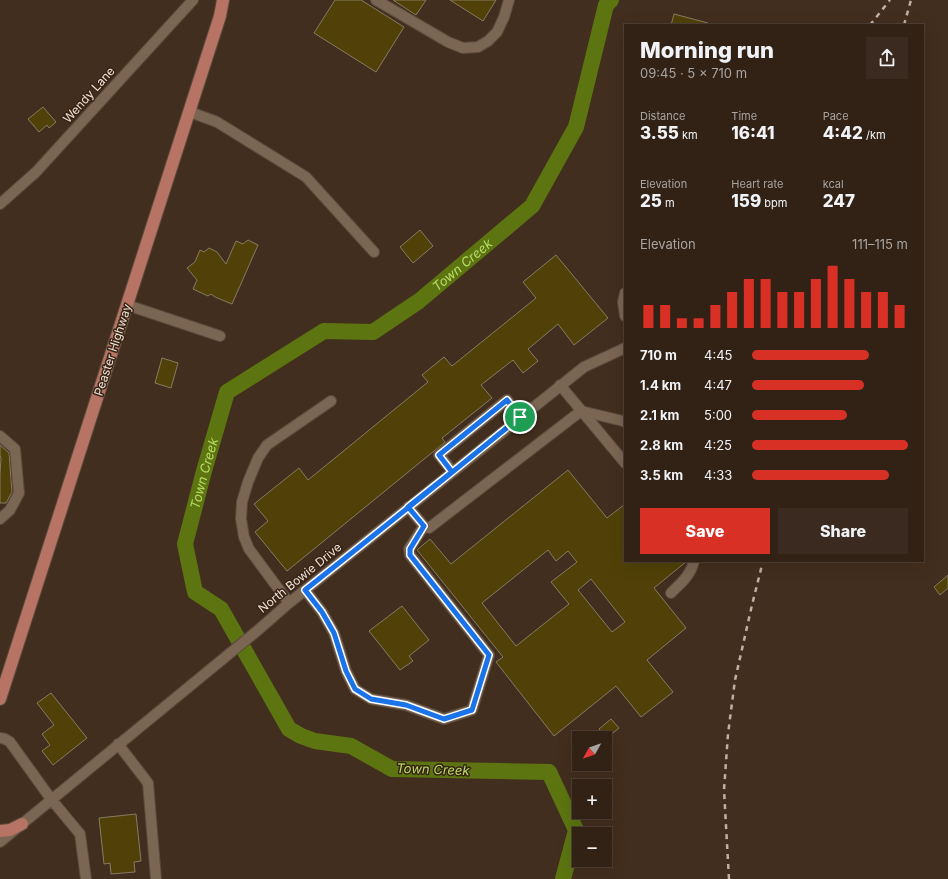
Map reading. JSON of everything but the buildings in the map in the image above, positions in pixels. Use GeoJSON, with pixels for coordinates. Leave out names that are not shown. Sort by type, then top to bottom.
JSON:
{"type":"FeatureCollection","features":[{"type":"Feature","properties":{"kind":"main road","name":"Peaster Highway"},"geometry":{"type":"LineString","coordinates":[[0,699],[190,112],[220,16],[222,0]]}},
{"type":"Feature","properties":{"kind":"main road"},"geometry":{"type":"LineString","coordinates":[[0,831],[10,830],[22,824]]}},
{"type":"Feature","properties":{"kind":"street","name":"Wendy Lane"},"geometry":{"type":"LineString","coordinates":[[0,204],[36,172],[193,0]]}},
{"type":"Feature","properties":{"kind":"street"},"geometry":{"type":"LineString","coordinates":[[376,0],[448,42],[463,48],[478,47],[488,41],[497,32],[504,17],[509,0]]}},
{"type":"Feature","properties":{"kind":"street"},"geometry":{"type":"LineString","coordinates":[[190,112],[217,122],[306,176],[374,252]]}},
{"type":"Feature","properties":{"kind":"street"},"geometry":{"type":"LineString","coordinates":[[624,296],[622,302],[624,311]]}},
{"type":"Feature","properties":{"kind":"street"},"geometry":{"type":"LineString","coordinates":[[127,305],[220,336]]}},
{"type":"Feature","properties":{"kind":"street","name":"North Bowie Drive"},"geometry":{"type":"LineString","coordinates":[[0,842],[289,603],[520,417],[584,367],[624,348]]}},
{"type":"Feature","properties":{"kind":"street"},"geometry":{"type":"LineString","coordinates":[[560,386],[624,461]]}},
{"type":"Feature","properties":{"kind":"street"},"geometry":{"type":"LineString","coordinates":[[452,472],[439,455],[507,400],[520,417]]}},
{"type":"Feature","properties":{"kind":"street"},"geometry":{"type":"LineString","coordinates":[[289,603],[249,549],[244,537],[241,519],[242,502],[258,458],[267,445],[331,401]]}},
{"type":"Feature","properties":{"kind":"street"},"geometry":{"type":"LineString","coordinates":[[408,507],[424,526],[429,528],[581,411],[624,421]]}},
{"type":"Feature","properties":{"kind":"street"},"geometry":{"type":"LineString","coordinates":[[0,436],[15,449],[19,493],[10,510],[0,519]]}},
{"type":"Feature","properties":{"kind":"street"},"geometry":{"type":"LineString","coordinates":[[305,590],[322,612],[334,633],[346,671],[355,689],[371,699],[406,705],[444,719],[472,710],[489,655],[410,555],[410,549],[424,526]]}},
{"type":"Feature","properties":{"kind":"street"},"geometry":{"type":"LineString","coordinates":[[671,593],[687,577],[693,568],[694,562]]}},
{"type":"Feature","properties":{"kind":"street"},"geometry":{"type":"LineString","coordinates":[[0,738],[10,742],[80,834],[86,879]]}},
{"type":"Feature","properties":{"kind":"street"},"geometry":{"type":"LineString","coordinates":[[118,744],[148,783],[156,879]]}},
{"type":"Feature","properties":{"kind":"waterway","name":"Town Creek"},"geometry":{"type":"LineString","coordinates":[[563,879],[576,830],[549,772],[392,769],[351,746],[315,741],[301,736],[289,729],[221,609],[195,592],[185,544],[227,392],[324,331],[373,332],[419,301],[532,206],[576,127],[606,5],[611,0]]}},
{"type":"Feature","properties":{"kind":"railway"},"geometry":{"type":"LineString","coordinates":[[871,24],[890,0]]}},
{"type":"Feature","properties":{"kind":"railway"},"geometry":{"type":"LineString","coordinates":[[904,24],[911,0]]}},
{"type":"Feature","properties":{"kind":"railway"},"geometry":{"type":"LineString","coordinates":[[729,879],[724,790],[728,734],[735,680],[763,562]]}},
{"type":"Feature","properties":{"kind":"route"},"geometry":{"type":"LineString","coordinates":[[520,417],[486,445],[408,507],[305,590],[322,612],[334,633],[346,671],[355,689],[371,699],[406,705],[444,719],[472,710],[489,655],[410,555],[410,549],[424,526],[408,507],[452,472],[439,455],[507,400],[520,417]]}}]}
